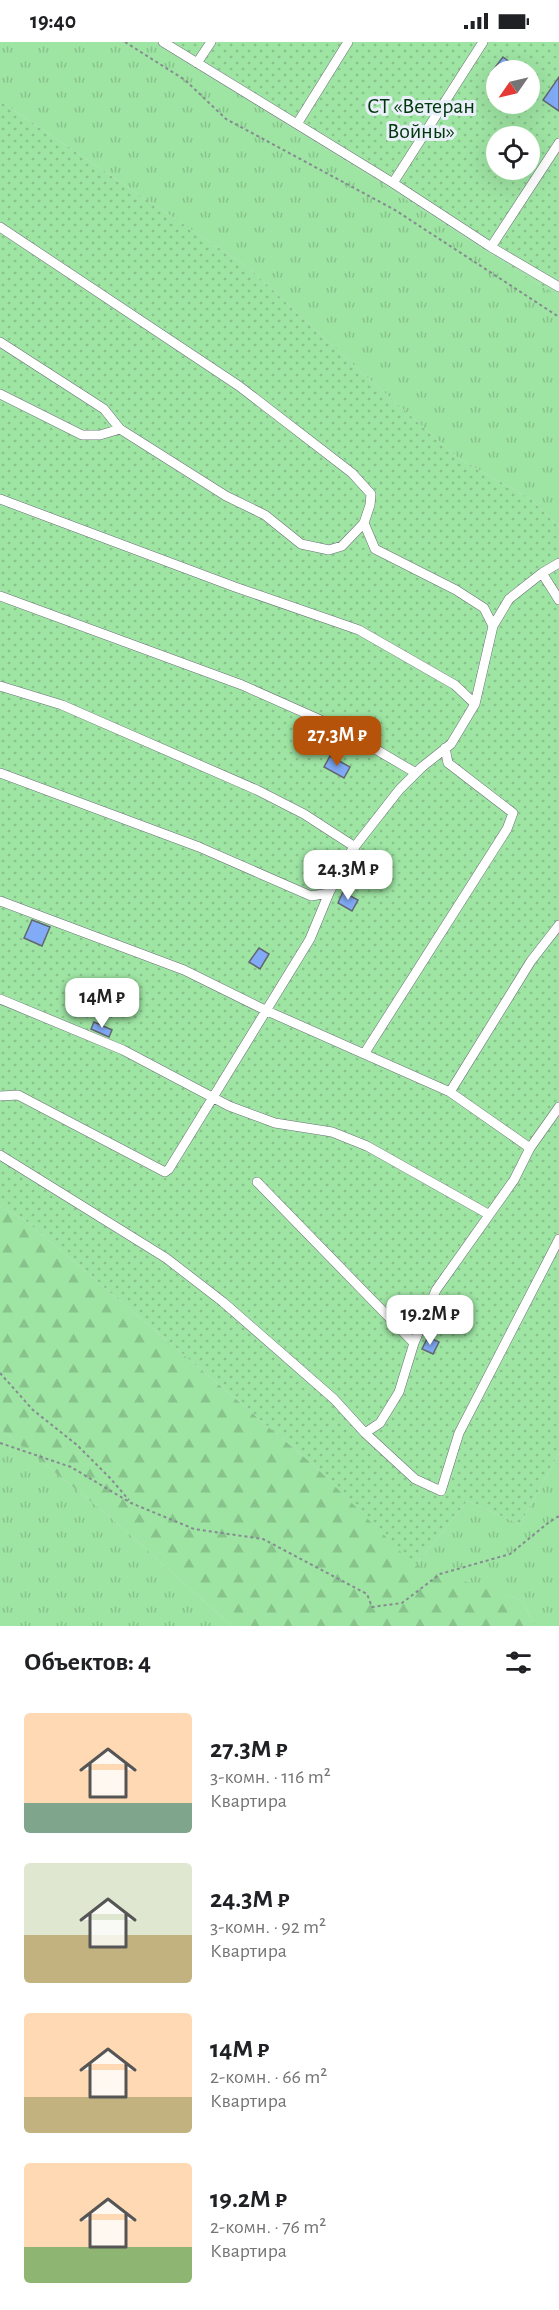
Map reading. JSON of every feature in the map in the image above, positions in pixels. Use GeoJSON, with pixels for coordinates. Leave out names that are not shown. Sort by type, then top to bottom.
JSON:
{"type":"FeatureCollection","features":[{"type":"Feature","properties":{"kind":"street"},"geometry":{"type":"LineString","coordinates":[[163,42],[559,287]]}},
{"type":"Feature","properties":{"kind":"street"},"geometry":{"type":"LineString","coordinates":[[197,63],[211,42]]}},
{"type":"Feature","properties":{"kind":"street"},"geometry":{"type":"LineString","coordinates":[[297,124],[348,42]]}},
{"type":"Feature","properties":{"kind":"street"},"geometry":{"type":"LineString","coordinates":[[393,183],[483,42]]}},
{"type":"Feature","properties":{"kind":"street"},"geometry":{"type":"LineString","coordinates":[[491,247],[559,143]]}},
{"type":"Feature","properties":{"kind":"street"},"geometry":{"type":"LineString","coordinates":[[0,227],[239,386],[352,472],[371,494],[364,523],[342,546],[329,550],[302,544],[266,515],[226,496],[120,429],[104,410],[0,342]]}},
{"type":"Feature","properties":{"kind":"street"},"geometry":{"type":"LineString","coordinates":[[0,394],[82,435],[100,435],[120,429]]}},
{"type":"Feature","properties":{"kind":"street"},"geometry":{"type":"LineString","coordinates":[[0,499],[268,599],[359,630],[455,685],[475,704]]}},
{"type":"Feature","properties":{"kind":"street"},"geometry":{"type":"LineString","coordinates":[[364,523],[375,549],[456,590],[484,608],[493,626]]}},
{"type":"Feature","properties":{"kind":"street"},"geometry":{"type":"LineString","coordinates":[[0,1096],[18,1095],[165,1172],[169,1169],[310,939],[329,893],[355,846],[399,790],[451,744],[475,704],[493,626],[509,598],[559,563]]}},
{"type":"Feature","properties":{"kind":"street"},"geometry":{"type":"LineString","coordinates":[[542,573],[559,600]]}},
{"type":"Feature","properties":{"kind":"street"},"geometry":{"type":"LineString","coordinates":[[0,596],[242,685],[341,729],[416,773]]}},
{"type":"Feature","properties":{"kind":"street"},"geometry":{"type":"LineString","coordinates":[[0,686],[62,705],[256,790],[304,814],[355,846]]}},
{"type":"Feature","properties":{"kind":"street"},"geometry":{"type":"LineString","coordinates":[[364,1054],[507,828],[513,813],[448,763],[445,748]]}},
{"type":"Feature","properties":{"kind":"street"},"geometry":{"type":"LineString","coordinates":[[0,773],[199,847],[311,896],[329,893]]}},
{"type":"Feature","properties":{"kind":"street"},"geometry":{"type":"LineString","coordinates":[[0,901],[184,970],[265,1010],[450,1092],[530,1148]]}},
{"type":"Feature","properties":{"kind":"street"},"geometry":{"type":"LineString","coordinates":[[450,1092],[531,961],[559,925]]}},
{"type":"Feature","properties":{"kind":"street"},"geometry":{"type":"LineString","coordinates":[[0,999],[123,1050],[229,1106],[275,1123],[332,1132],[367,1146],[488,1214]]}},
{"type":"Feature","properties":{"kind":"street"},"geometry":{"type":"LineString","coordinates":[[365,1433],[380,1423],[399,1392],[414,1343],[436,1290],[514,1180],[530,1148],[559,1107]]}},
{"type":"Feature","properties":{"kind":"street"},"geometry":{"type":"LineString","coordinates":[[0,1155],[166,1258],[223,1302],[334,1399],[365,1433],[415,1479],[441,1491],[459,1433],[559,1239]]}},
{"type":"Feature","properties":{"kind":"street"},"geometry":{"type":"LineString","coordinates":[[256,1182],[414,1343]]}},
{"type":"Feature","properties":{"kind":"path"},"geometry":{"type":"LineString","coordinates":[[124,42],[185,81],[226,119],[395,210],[559,317]]}},
{"type":"Feature","properties":{"kind":"path"},"geometry":{"type":"LineString","coordinates":[[0,1373],[33,1410],[77,1446],[110,1478],[130,1503]]}},
{"type":"Feature","properties":{"kind":"path"},"geometry":{"type":"LineString","coordinates":[[0,1443],[71,1467],[130,1503],[194,1529],[263,1539],[367,1594],[372,1607],[402,1603],[440,1574],[510,1554],[548,1522],[559,1516]]}},
{"type":"Feature","properties":{"kind":"green space"},"geometry":{"type":"Polygon","coordinates":[[[0,42],[154,42],[559,297],[559,527],[531,499],[458,458],[250,269],[0,101],[0,42]]]}},
{"type":"Feature","properties":{"kind":"green space","name":"СТ «Ветеран Войны»"},"geometry":{"type":"Polygon","coordinates":[[[154,42],[559,42],[559,297],[327,149],[154,42]]]}},
{"type":"Feature","properties":{"kind":"green space"},"geometry":{"type":"Polygon","coordinates":[[[0,101],[250,269],[458,458],[531,499],[559,527],[559,1453],[520,1524],[467,1501],[415,1566],[316,1467],[26,1221],[0,1206],[0,101]]]}},
{"type":"Feature","properties":{"kind":"green space"},"geometry":{"type":"Polygon","coordinates":[[[0,1206],[26,1221],[316,1467],[415,1565],[521,1600],[535,1626],[232,1626],[109,1516],[0,1428],[0,1206]]]}},
{"type":"Feature","properties":{"kind":"green space"},"geometry":{"type":"Polygon","coordinates":[[[0,1428],[109,1516],[232,1626],[0,1626],[0,1428]]]}},
{"type":"Feature","properties":{"kind":"green space"},"geometry":{"type":"Polygon","coordinates":[[[559,1453],[559,1626],[535,1626],[521,1600],[415,1566],[467,1501],[520,1524],[559,1453]]]}},
{"type":"Feature","properties":{"kind":"building"},"geometry":{"type":"Polygon","coordinates":[[[559,77],[559,111],[543,100],[559,77]]]}},
{"type":"Feature","properties":{"kind":"building"},"geometry":{"type":"Polygon","coordinates":[[[330,756],[350,767],[344,778],[324,767],[330,756]]]}},
{"type":"Feature","properties":{"kind":"building"},"geometry":{"type":"Polygon","coordinates":[[[343,892],[358,900],[352,911],[338,903],[343,892]]]}},
{"type":"Feature","properties":{"kind":"building"},"geometry":{"type":"Polygon","coordinates":[[[32,920],[50,927],[42,946],[24,938],[32,920]]]}},
{"type":"Feature","properties":{"kind":"building"},"geometry":{"type":"Polygon","coordinates":[[[259,948],[269,954],[260,969],[249,962],[259,948]]]}},
{"type":"Feature","properties":{"kind":"building"},"geometry":{"type":"Polygon","coordinates":[[[94,1022],[112,1030],[109,1037],[91,1029],[94,1022]]]}},
{"type":"Feature","properties":{"kind":"building"},"geometry":{"type":"Polygon","coordinates":[[[428,1337],[439,1342],[433,1354],[422,1349],[428,1337]]]}}]}
